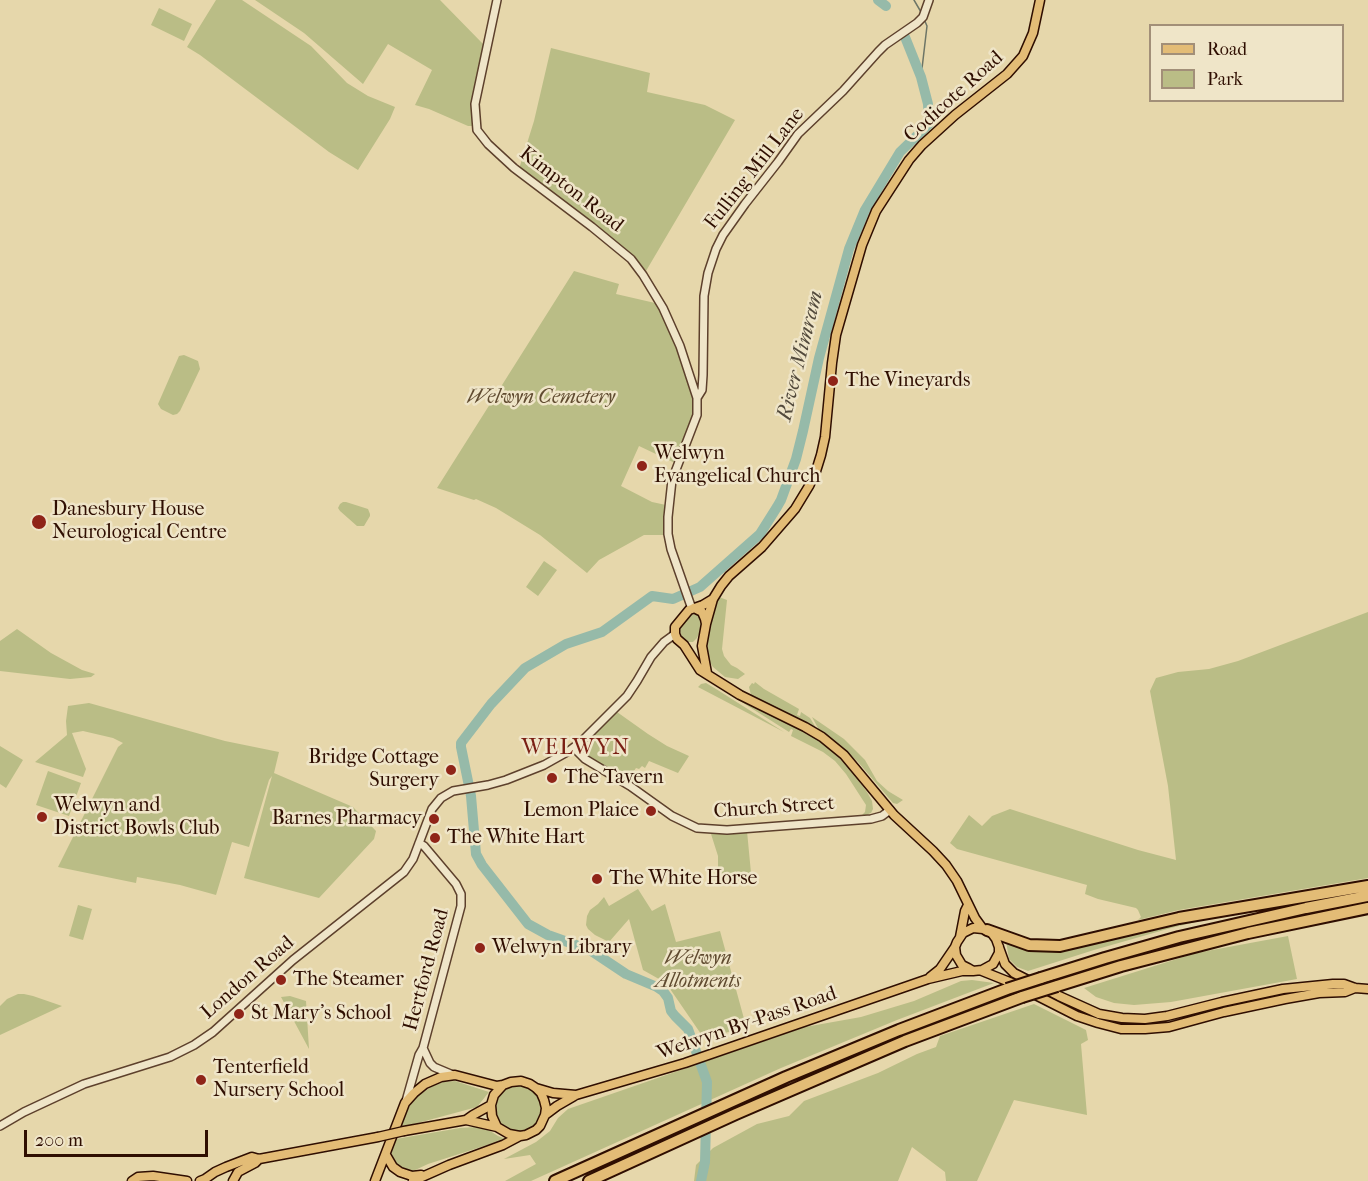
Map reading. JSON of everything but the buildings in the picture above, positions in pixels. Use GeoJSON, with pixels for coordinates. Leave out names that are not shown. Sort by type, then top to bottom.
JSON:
{"type":"FeatureCollection","features":[{"type":"Feature","properties":{"kind":"highway"},"geometry":{"type":"LineString","coordinates":[[985,929],[1029,945],[1060,946],[1179,918],[1368,886]]}},
{"type":"Feature","properties":{"kind":"highway"},"geometry":{"type":"LineString","coordinates":[[555,1181],[733,1100],[899,1030],[1007,989],[1179,937],[1368,896]]}},
{"type":"Feature","properties":{"kind":"highway"},"geometry":{"type":"LineString","coordinates":[[589,1181],[905,1041],[1022,997],[1121,966],[1248,933],[1368,908]]}},
{"type":"Feature","properties":{"kind":"highway"},"geometry":{"type":"LineString","coordinates":[[595,1181],[608,1173]]}},
{"type":"Feature","properties":{"kind":"main road","name":"Codicote Road"},"geometry":{"type":"LineString","coordinates":[[706,624],[713,599],[725,581],[785,520],[799,503],[813,479],[822,455],[825,437],[836,335],[865,236],[876,211],[921,145],[955,114],[1007,74],[1023,56],[1034,33],[1040,0]]}},
{"type":"Feature","properties":{"kind":"main road","name":"Codicote Road"},"geometry":{"type":"LineString","coordinates":[[693,609],[713,599]]}},
{"type":"Feature","properties":{"kind":"main road"},"geometry":{"type":"LineString","coordinates":[[707,673],[702,651],[706,624],[702,612],[693,609],[678,622],[675,634],[700,670],[732,691],[806,727],[831,744],[854,766],[907,828],[933,850],[946,865],[957,881],[968,905],[985,929],[994,935],[1005,964],[1014,974],[1059,996],[1099,1014],[1145,1019],[1283,989],[1333,984],[1368,988]]}},
{"type":"Feature","properties":{"kind":"main road"},"geometry":{"type":"LineString","coordinates":[[684,645],[693,646],[702,640]]}},
{"type":"Feature","properties":{"kind":"main road"},"geometry":{"type":"LineString","coordinates":[[968,905],[956,946],[956,955],[962,965],[1012,983],[1077,1016],[1121,1029],[1168,1027],[1285,999],[1319,993],[1345,992],[1355,988]]}},
{"type":"Feature","properties":{"kind":"main road"},"geometry":{"type":"LineString","coordinates":[[960,937],[968,930],[985,929]]}},
{"type":"Feature","properties":{"kind":"main road","name":"Welwyn By-Pass Road"},"geometry":{"type":"LineString","coordinates":[[928,979],[940,969],[956,946]]}},
{"type":"Feature","properties":{"kind":"main road"},"geometry":{"type":"LineString","coordinates":[[978,970],[993,964],[999,953],[999,947]]}},
{"type":"Feature","properties":{"kind":"main road","name":"Welwyn By-Pass Road"},"geometry":{"type":"LineString","coordinates":[[545,1116],[576,1095],[685,1063],[928,979],[962,971],[978,970]]}},
{"type":"Feature","properties":{"kind":"main road"},"geometry":{"type":"LineString","coordinates":[[375,1181],[405,1103],[414,1093],[431,1081],[454,1075],[489,1084],[503,1085],[521,1081],[530,1084],[541,1093],[546,1108],[545,1116],[536,1130],[413,1181]]}},
{"type":"Feature","properties":{"kind":"main road"},"geometry":{"type":"LineString","coordinates":[[497,1127],[491,1106],[494,1095],[503,1085]]}},
{"type":"Feature","properties":{"kind":"main road","name":"Welwyn By-Pass Road"},"geometry":{"type":"LineString","coordinates":[[536,1088],[553,1093],[576,1095]]}},
{"type":"Feature","properties":{"kind":"main road"},"geometry":{"type":"LineString","coordinates":[[202,1180],[215,1172],[252,1157],[259,1159],[466,1120],[491,1106]]}},
{"type":"Feature","properties":{"kind":"main road"},"geometry":{"type":"LineString","coordinates":[[466,1120],[497,1127],[509,1134],[520,1136]]}},
{"type":"Feature","properties":{"kind":"main road"},"geometry":{"type":"LineString","coordinates":[[386,1155],[393,1167],[400,1172],[412,1176],[427,1174]]}},
{"type":"Feature","properties":{"kind":"main road"},"geometry":{"type":"LineString","coordinates":[[233,1181],[238,1172],[259,1159]]}},
{"type":"Feature","properties":{"kind":"main road"},"geometry":{"type":"LineString","coordinates":[[132,1181],[138,1177],[153,1176],[187,1181]]}},
{"type":"Feature","properties":{"kind":"main road"},"geometry":{"type":"LineString","coordinates":[[202,1180],[219,1181]]}},
{"type":"Feature","properties":{"kind":"street","name":"Kimpton Road"},"geometry":{"type":"LineString","coordinates":[[497,0],[475,104],[477,130],[514,168],[631,259],[644,275],[663,308],[680,346],[697,398]]}},
{"type":"Feature","properties":{"kind":"street","name":"Fulling Mill Lane"},"geometry":{"type":"LineString","coordinates":[[693,609],[671,549],[668,517],[672,480],[696,415],[697,398],[702,390],[704,296],[708,273],[716,249],[723,235],[798,134],[843,91],[885,45],[917,24],[923,17],[929,0]]}},
{"type":"Feature","properties":{"kind":"street"},"geometry":{"type":"LineString","coordinates":[[574,748],[627,696],[659,646],[675,634]]}},
{"type":"Feature","properties":{"kind":"street","name":"London Road"},"geometry":{"type":"LineString","coordinates":[[0,1126],[84,1084],[164,1060],[194,1045],[225,1022],[293,960],[408,867],[436,802],[447,794],[500,782],[522,774],[574,748]]}},
{"type":"Feature","properties":{"kind":"street","name":"Church Street"},"geometry":{"type":"LineString","coordinates":[[574,748],[585,759],[638,791],[677,819],[698,828],[727,830],[871,819],[882,816],[890,810]]}},
{"type":"Feature","properties":{"kind":"street"},"geometry":{"type":"LineString","coordinates":[[419,843],[429,852]]}},
{"type":"Feature","properties":{"kind":"street"},"geometry":{"type":"LineString","coordinates":[[415,854],[429,852]]}},
{"type":"Feature","properties":{"kind":"street","name":"Hertford Road"},"geometry":{"type":"LineString","coordinates":[[405,1103],[423,1048],[461,911],[459,889],[429,852]]}},
{"type":"Feature","properties":{"kind":"street","name":"Hertford Road"},"geometry":{"type":"LineString","coordinates":[[423,1048],[434,1067],[454,1075]]}},
{"type":"Feature","properties":{"kind":"green space"},"geometry":{"type":"Polygon","coordinates":[[[216,0],[242,0],[311,46],[347,83],[368,96],[395,107],[358,170],[329,152],[187,47],[216,0]]]}},
{"type":"Feature","properties":{"kind":"green space"},"geometry":{"type":"Polygon","coordinates":[[[255,0],[440,0],[484,45],[472,126],[415,105],[432,70],[388,44],[363,84],[304,33],[255,0]]]}},
{"type":"Feature","properties":{"kind":"green space"},"geometry":{"type":"Polygon","coordinates":[[[159,8],[192,24],[184,41],[151,25],[159,8]]]}},
{"type":"Feature","properties":{"kind":"green space"},"geometry":{"type":"Polygon","coordinates":[[[551,48],[650,73],[647,92],[705,105],[735,120],[646,271],[634,258],[519,169],[534,121],[551,48]]]}},
{"type":"Feature","properties":{"kind":"green space","name":"Welwyn Cemetery"},"geometry":{"type":"Polygon","coordinates":[[[574,271],[619,284],[616,294],[655,303],[660,309],[677,349],[694,400],[694,413],[675,463],[639,446],[621,486],[652,502],[666,505],[666,535],[644,535],[599,560],[587,573],[540,535],[496,508],[476,499],[437,488],[574,271]]]}},
{"type":"Feature","properties":{"kind":"green space"},"geometry":{"type":"Polygon","coordinates":[[[184,355],[198,361],[200,369],[180,411],[173,415],[161,409],[158,404],[179,356],[184,355]]]}},
{"type":"Feature","properties":{"kind":"green space"},"geometry":{"type":"Polygon","coordinates":[[[346,502],[368,509],[370,516],[364,526],[357,526],[340,511],[338,508],[340,504],[346,502]]]}},
{"type":"Feature","properties":{"kind":"green space"},"geometry":{"type":"Polygon","coordinates":[[[544,561],[557,570],[538,596],[526,587],[544,561]]]}},
{"type":"Feature","properties":{"kind":"green space"},"geometry":{"type":"Polygon","coordinates":[[[719,597],[727,600],[722,649],[731,665],[745,674],[738,679],[725,677],[713,667],[705,645],[719,597]]]}},
{"type":"Feature","properties":{"kind":"green space"},"geometry":{"type":"Polygon","coordinates":[[[1368,612],[1368,878],[1179,910],[1138,920],[1141,917],[1136,908],[1085,894],[1087,885],[957,849],[950,843],[969,815],[982,826],[992,816],[1010,809],[1176,860],[1168,786],[1150,691],[1156,678],[1178,672],[1209,669],[1238,661],[1368,612]]]}},
{"type":"Feature","properties":{"kind":"green space"},"geometry":{"type":"Polygon","coordinates":[[[696,614],[701,617],[703,625],[697,638],[693,642],[687,642],[681,637],[680,628],[690,615],[696,614]]]}},
{"type":"Feature","properties":{"kind":"green space"},"geometry":{"type":"Polygon","coordinates":[[[17,629],[51,653],[82,670],[95,674],[91,677],[70,679],[0,671],[0,641],[17,629]]]}},
{"type":"Feature","properties":{"kind":"green space"},"geometry":{"type":"Polygon","coordinates":[[[755,682],[799,709],[797,715],[800,716],[801,712],[810,718],[818,731],[754,699],[749,687],[755,682]]]}},
{"type":"Feature","properties":{"kind":"green space"},"geometry":{"type":"Polygon","coordinates":[[[706,683],[784,732],[698,687],[706,683]]]}},
{"type":"Feature","properties":{"kind":"green space"},"geometry":{"type":"Polygon","coordinates":[[[721,689],[799,728],[828,747],[851,770],[867,792],[872,801],[871,813],[862,815],[866,805],[835,761],[823,752],[791,736],[793,730],[789,732],[721,689]]]}},
{"type":"Feature","properties":{"kind":"green space"},"geometry":{"type":"Polygon","coordinates":[[[89,703],[225,741],[279,752],[274,773],[353,807],[376,831],[374,839],[319,898],[244,878],[272,776],[249,847],[232,842],[216,895],[137,877],[136,883],[58,867],[118,747],[123,743],[113,738],[83,731],[72,733],[86,769],[83,777],[35,762],[67,735],[68,706],[89,703]]]}},
{"type":"Feature","properties":{"kind":"green space"},"geometry":{"type":"Polygon","coordinates":[[[617,712],[667,746],[689,756],[678,773],[649,761],[645,768],[642,766],[639,769],[636,768],[628,780],[587,756],[584,752],[586,742],[617,712]]]}},
{"type":"Feature","properties":{"kind":"green space"},"geometry":{"type":"Polygon","coordinates":[[[812,717],[844,739],[865,760],[877,781],[903,800],[897,804],[893,803],[858,762],[819,730],[812,717]]]}},
{"type":"Feature","properties":{"kind":"green space"},"geometry":{"type":"Polygon","coordinates":[[[0,746],[23,760],[6,788],[0,784],[0,746]]]}},
{"type":"Feature","properties":{"kind":"green space"},"geometry":{"type":"Polygon","coordinates":[[[48,771],[81,783],[69,816],[36,805],[48,771]]]}},
{"type":"Feature","properties":{"kind":"green space"},"geometry":{"type":"Polygon","coordinates":[[[747,831],[751,873],[721,875],[718,871],[718,856],[711,834],[747,831]]]}},
{"type":"Feature","properties":{"kind":"green space","name":"Welwyn Allotments"},"geometry":{"type":"Polygon","coordinates":[[[638,889],[652,911],[665,904],[676,942],[720,931],[746,1026],[710,1038],[701,1034],[666,983],[643,970],[629,919],[609,942],[588,929],[586,925],[590,910],[604,897],[609,906],[638,889]]]}},
{"type":"Feature","properties":{"kind":"green space"},"geometry":{"type":"Polygon","coordinates":[[[78,905],[92,909],[83,940],[69,936],[78,905]]]}},
{"type":"Feature","properties":{"kind":"green space"},"geometry":{"type":"Polygon","coordinates":[[[1257,907],[1171,928],[1028,971],[1017,967],[1009,959],[1006,941],[1029,950],[1055,951],[1169,923],[1257,907]]]}},
{"type":"Feature","properties":{"kind":"green space"},"geometry":{"type":"Polygon","coordinates":[[[1288,936],[1297,979],[1171,1002],[1134,1005],[1114,1003],[1096,997],[1084,988],[1196,953],[1288,936]]]}},
{"type":"Feature","properties":{"kind":"green space"},"geometry":{"type":"Polygon","coordinates":[[[961,981],[994,983],[781,1068],[531,1181],[505,1181],[536,1164],[530,1155],[504,1159],[536,1142],[550,1131],[558,1118],[568,1109],[805,1027],[861,1017],[914,1001],[961,981]]]}},
{"type":"Feature","properties":{"kind":"green space"},"geometry":{"type":"Polygon","coordinates":[[[18,994],[33,996],[62,1006],[0,1035],[0,1006],[7,999],[18,994]]]}},
{"type":"Feature","properties":{"kind":"green space"},"geometry":{"type":"Polygon","coordinates":[[[290,996],[306,1001],[309,1049],[281,997],[290,996]]]}},
{"type":"Feature","properties":{"kind":"green space"},"geometry":{"type":"Polygon","coordinates":[[[1034,1004],[1086,1030],[1088,1040],[1081,1044],[1087,1115],[1014,1100],[977,1181],[946,1181],[945,1172],[912,1147],[898,1181],[694,1181],[696,1165],[713,1148],[757,1124],[789,1116],[804,1101],[878,1073],[936,1047],[940,1036],[1034,1004]]]}},
{"type":"Feature","properties":{"kind":"green space"},"geometry":{"type":"Polygon","coordinates":[[[455,1081],[489,1092],[477,1107],[401,1126],[408,1108],[418,1096],[443,1082],[455,1081]]]}},
{"type":"Feature","properties":{"kind":"green space"},"geometry":{"type":"Polygon","coordinates":[[[518,1086],[534,1093],[541,1109],[534,1125],[518,1132],[502,1125],[495,1109],[502,1093],[518,1086]]]}},
{"type":"Feature","properties":{"kind":"green space"},"geometry":{"type":"Polygon","coordinates":[[[476,1127],[487,1129],[506,1139],[428,1164],[411,1172],[406,1172],[397,1166],[391,1156],[392,1146],[396,1139],[476,1127]]]}},
{"type":"Feature","properties":{"kind":"waterway","name":"River Mimram"},"geometry":{"type":"LineString","coordinates":[[878,0],[886,6]]}},
{"type":"Feature","properties":{"kind":"waterway"},"geometry":{"type":"LineString","coordinates":[[914,0],[921,12]]}},
{"type":"Feature","properties":{"kind":"waterway"},"geometry":{"type":"LineString","coordinates":[[921,77],[927,26],[924,19]]}},
{"type":"Feature","properties":{"kind":"waterway","name":"River Mimram"},"geometry":{"type":"LineString","coordinates":[[701,1181],[705,1162],[707,1082],[688,1029],[671,1011],[668,998],[657,987],[626,974],[590,950],[548,935],[528,924],[476,854],[471,796],[461,743],[491,704],[525,668],[566,644],[602,632],[652,596],[673,599],[700,587],[760,534],[777,507],[796,459],[819,358],[849,249],[865,210],[900,152],[929,124],[928,104],[921,77],[905,37]]}},
{"type":"Feature","properties":{"kind":"place","name":"The Vineyards"},"geometry":{"type":"Point","coordinates":[833,381]}},
{"type":"Feature","properties":{"kind":"place","name":"Welwyn Evangelical Church"},"geometry":{"type":"Point","coordinates":[642,466]}},
{"type":"Feature","properties":{"kind":"place","name":"Danesbury House Neurological Centre"},"geometry":{"type":"Point","coordinates":[39,522]}},
{"type":"Feature","properties":{"kind":"place","name":"Bridge Cottage Surgery"},"geometry":{"type":"Point","coordinates":[451,770]}},
{"type":"Feature","properties":{"kind":"place","name":"The Tavern"},"geometry":{"type":"Point","coordinates":[552,778]}},
{"type":"Feature","properties":{"kind":"place","name":"Lemon Plaice"},"geometry":{"type":"Point","coordinates":[651,811]}},
{"type":"Feature","properties":{"kind":"place","name":"Welwyn and District Bowls Club"},"geometry":{"type":"Point","coordinates":[42,817]}},
{"type":"Feature","properties":{"kind":"place","name":"Barnes Pharmacy"},"geometry":{"type":"Point","coordinates":[434,819]}},
{"type":"Feature","properties":{"kind":"place","name":"The White Hart"},"geometry":{"type":"Point","coordinates":[435,838]}},
{"type":"Feature","properties":{"kind":"place","name":"The White Horse"},"geometry":{"type":"Point","coordinates":[597,879]}},
{"type":"Feature","properties":{"kind":"place","name":"Welwyn Library"},"geometry":{"type":"Point","coordinates":[480,948]}},
{"type":"Feature","properties":{"kind":"place","name":"The Steamer"},"geometry":{"type":"Point","coordinates":[281,980]}},
{"type":"Feature","properties":{"kind":"place","name":"St Mary's School"},"geometry":{"type":"Point","coordinates":[239,1014]}},
{"type":"Feature","properties":{"kind":"place","name":"Tenterfield Nursery School"},"geometry":{"type":"Point","coordinates":[201,1080]}},
{"type":"Feature","properties":{"kind":"district","name":"WELWYN"},"geometry":{"type":"Point","coordinates":[576,749]}}]}
